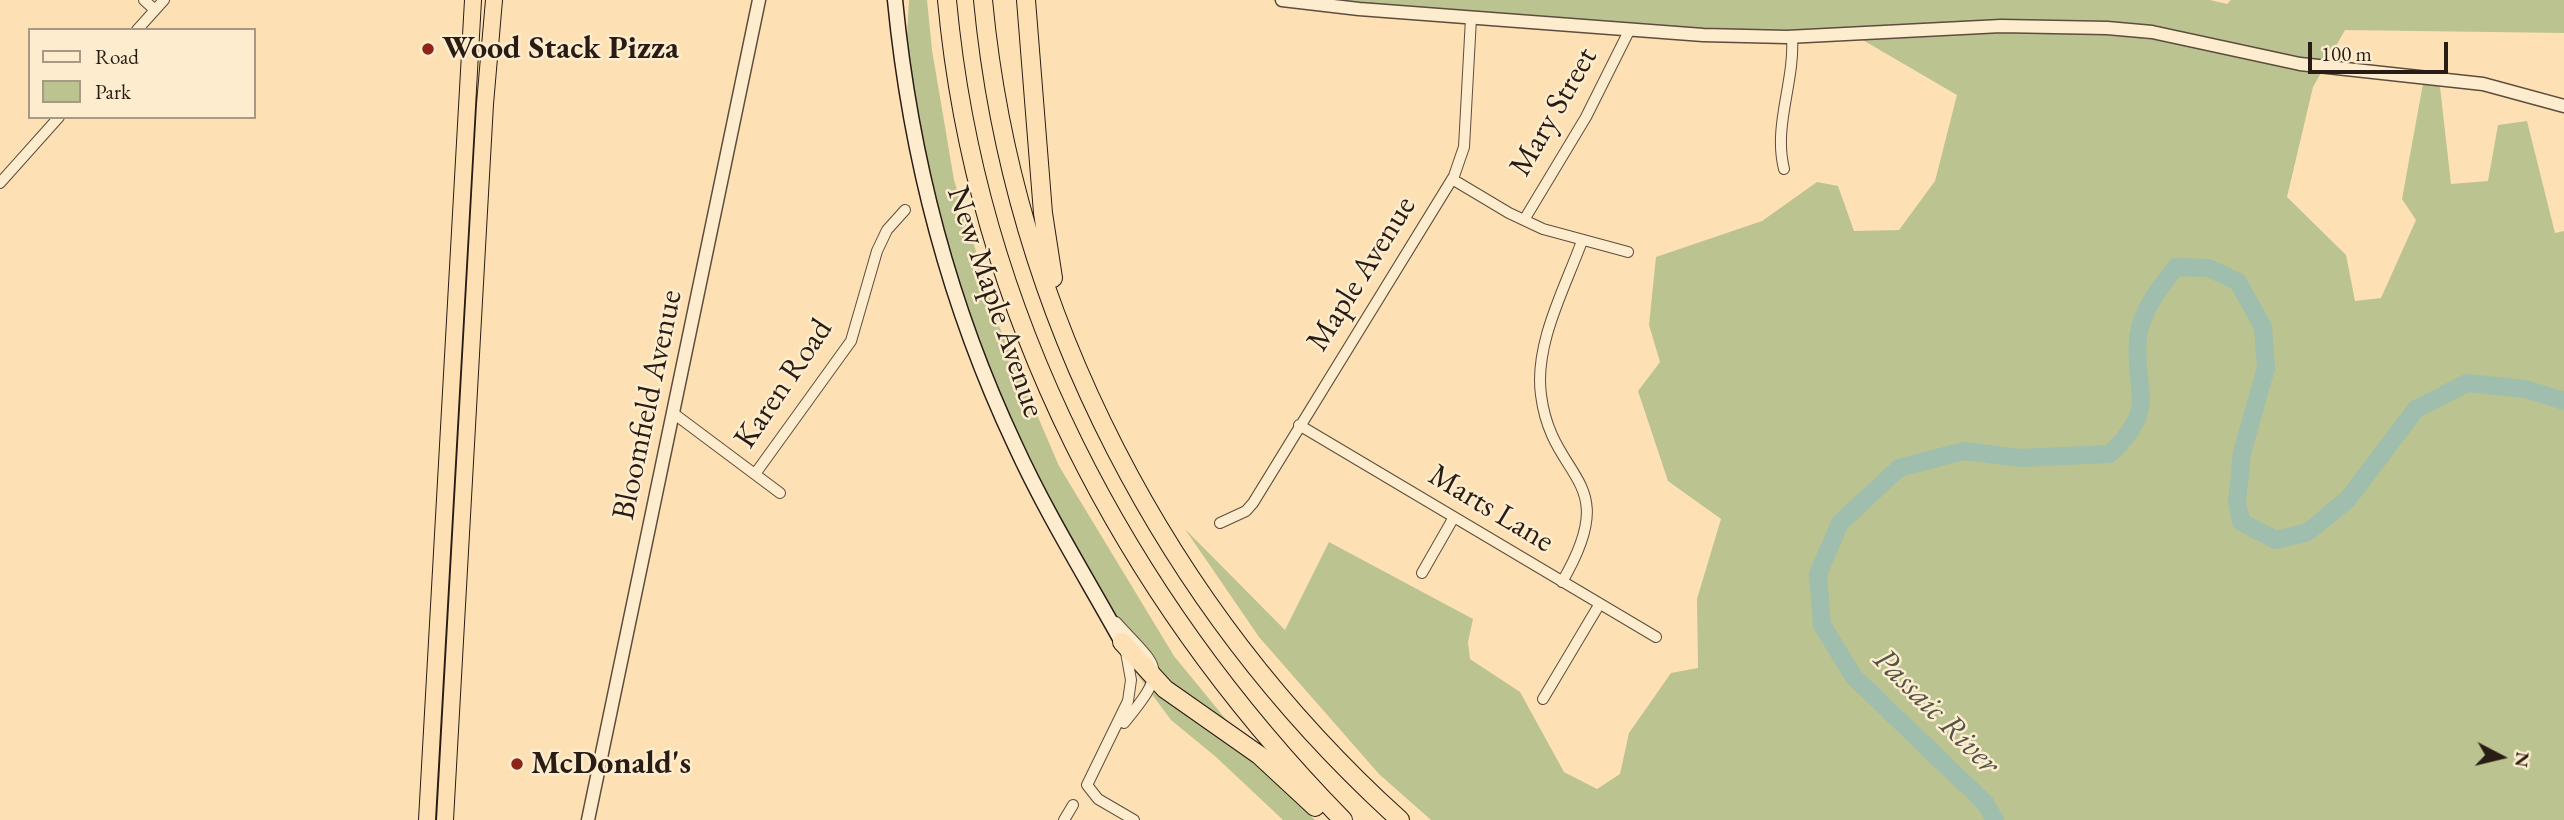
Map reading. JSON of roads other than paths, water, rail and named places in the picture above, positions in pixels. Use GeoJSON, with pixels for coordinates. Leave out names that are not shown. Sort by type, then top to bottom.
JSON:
{"type":"FeatureCollection","features":[{"type":"Feature","properties":{"kind":"highway"},"geometry":{"type":"LineString","coordinates":[[427,820],[473,0]]}},
{"type":"Feature","properties":{"kind":"highway"},"geometry":{"type":"LineString","coordinates":[[445,820],[485,104],[494,0]]}},
{"type":"Feature","properties":{"kind":"highway"},"geometry":{"type":"LineString","coordinates":[[947,0],[963,113],[987,216],[1033,354],[1076,452],[1129,547],[1188,637],[1278,751],[1343,820]]}},
{"type":"Feature","properties":{"kind":"highway"},"geometry":{"type":"LineString","coordinates":[[983,0],[998,107],[1042,275],[1079,373],[1142,499],[1217,616],[1305,726],[1400,820]]}},
{"type":"Feature","properties":{"kind":"highway"},"geometry":{"type":"LineString","coordinates":[[1026,0],[1045,235],[1059,301],[1079,373]]}},
{"type":"Feature","properties":{"kind":"highway"},"geometry":{"type":"LineString","coordinates":[[1122,642],[1153,678],[1177,699],[1259,755],[1330,820]]}},
{"type":"Feature","properties":{"kind":"main road","name":"New Maple Avenue"},"geometry":{"type":"LineString","coordinates":[[895,0],[909,113],[927,194],[961,311],[1016,448],[1068,548],[1122,642]]}},
{"type":"Feature","properties":{"kind":"street"},"geometry":{"type":"LineString","coordinates":[[144,0],[155,10]]}},
{"type":"Feature","properties":{"kind":"street"},"geometry":{"type":"LineString","coordinates":[[139,28],[164,0]]}},
{"type":"Feature","properties":{"kind":"street","name":"Bloomfield Avenue"},"geometry":{"type":"LineString","coordinates":[[588,820],[759,0]]}},
{"type":"Feature","properties":{"kind":"street"},"geometry":{"type":"LineString","coordinates":[[1282,0],[1629,31],[1791,37],[2001,26],[2067,26],[2152,32],[2300,64],[2483,84],[2564,106]]}},
{"type":"Feature","properties":{"kind":"street","name":"Maple Avenue"},"geometry":{"type":"LineString","coordinates":[[1220,523],[1246,511],[1253,503],[1452,178],[1464,147],[1471,18]]}},
{"type":"Feature","properties":{"kind":"street","name":"Mary Street"},"geometry":{"type":"LineString","coordinates":[[1524,220],[1586,117],[1629,31]]}},
{"type":"Feature","properties":{"kind":"street"},"geometry":{"type":"LineString","coordinates":[[1784,169],[1780,145],[1792,75],[1791,37]]}},
{"type":"Feature","properties":{"kind":"street"},"geometry":{"type":"LineString","coordinates":[[0,183],[57,119]]}},
{"type":"Feature","properties":{"kind":"street"},"geometry":{"type":"LineString","coordinates":[[1452,178],[1524,220],[1582,241],[1628,252]]}},
{"type":"Feature","properties":{"kind":"street","name":"Karen Road"},"geometry":{"type":"LineString","coordinates":[[755,474],[851,341],[877,251],[887,230],[905,211]]}},
{"type":"Feature","properties":{"kind":"street"},"geometry":{"type":"LineString","coordinates":[[1562,582],[1577,556],[1588,512],[1582,487],[1545,414],[1539,376],[1548,335],[1582,241]]}},
{"type":"Feature","properties":{"kind":"street"},"geometry":{"type":"LineString","coordinates":[[673,413],[780,493]]}},
{"type":"Feature","properties":{"kind":"street","name":"Marts Lane"},"geometry":{"type":"LineString","coordinates":[[1300,425],[1656,638]]}},
{"type":"Feature","properties":{"kind":"street"},"geometry":{"type":"LineString","coordinates":[[1422,573],[1454,517]]}},
{"type":"Feature","properties":{"kind":"street","name":"New Maple Avenue"},"geometry":{"type":"LineString","coordinates":[[1100,603],[1149,654],[1155,666],[1153,678]]}},
{"type":"Feature","properties":{"kind":"street"},"geometry":{"type":"LineString","coordinates":[[1543,699],[1599,605]]}},
{"type":"Feature","properties":{"kind":"street"},"geometry":{"type":"LineString","coordinates":[[1113,737],[1130,690],[1129,660],[1122,642]]}},
{"type":"Feature","properties":{"kind":"street"},"geometry":{"type":"LineString","coordinates":[[1134,820],[1098,799],[1087,785],[1090,774],[1153,678]]}},
{"type":"Feature","properties":{"kind":"street"},"geometry":{"type":"LineString","coordinates":[[1064,820],[1073,805]]}},
{"type":"Feature","properties":{"kind":"waterway","name":"Passaic River"},"geometry":{"type":"LineString","coordinates":[[1995,820],[1985,803],[1854,677],[1822,625],[1818,574],[1840,523],[1899,468],[1964,451],[2020,458],[2110,454],[2135,423],[2140,410],[2137,357],[2143,318],[2176,267],[2209,268],[2238,282],[2263,327],[2266,368],[2242,453],[2237,502],[2241,522],[2276,540],[2308,532],[2348,499],[2416,409],[2467,383],[2525,389],[2564,401]]}},
{"type":"Feature","properties":{"kind":"place","name":"Wood Stack Pizza"},"geometry":{"type":"Point","coordinates":[428,49]}},
{"type":"Feature","properties":{"kind":"place","name":"McDonald's"},"geometry":{"type":"Point","coordinates":[517,764]}}]}
